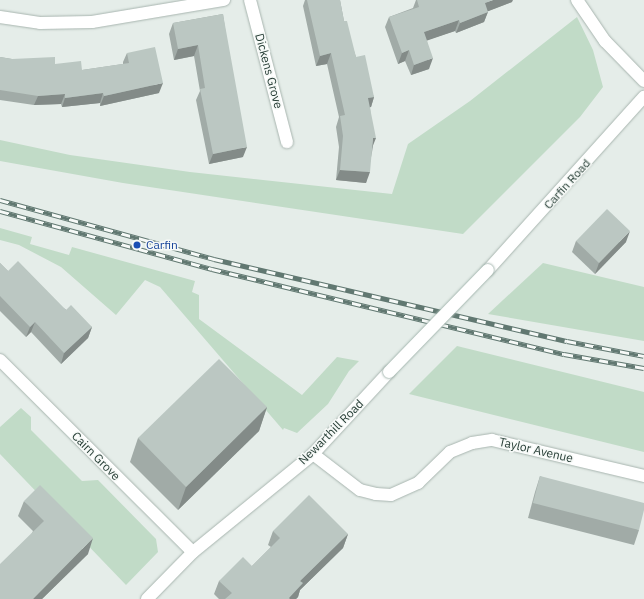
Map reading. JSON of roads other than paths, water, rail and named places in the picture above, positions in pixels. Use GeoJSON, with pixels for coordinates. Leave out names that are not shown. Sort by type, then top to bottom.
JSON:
{"type":"FeatureCollection","features":[{"type":"Feature","properties":{"kind":"street"},"geometry":{"type":"LineString","coordinates":[[0,17],[40,23],[92,22],[224,0]]}},
{"type":"Feature","properties":{"kind":"street","name":"Dickens Grove"},"geometry":{"type":"LineString","coordinates":[[250,0],[287,142]]}},
{"type":"Feature","properties":{"kind":"street"},"geometry":{"type":"LineString","coordinates":[[577,0],[605,41],[644,81]]}},
{"type":"Feature","properties":{"kind":"street","name":"Carfin Road"},"geometry":{"type":"LineString","coordinates":[[488,270],[644,97]]}},
{"type":"Feature","properties":{"kind":"street","name":"Newarthill Road"},"geometry":{"type":"LineString","coordinates":[[146,599],[193,552],[313,454],[389,372],[488,270]]}},
{"type":"Feature","properties":{"kind":"street","name":"Cairn Grove"},"geometry":{"type":"LineString","coordinates":[[0,360],[193,552]]}},
{"type":"Feature","properties":{"kind":"street","name":"Taylor Avenue"},"geometry":{"type":"LineString","coordinates":[[313,454],[360,490],[376,494],[391,495],[418,483],[450,452],[472,443],[492,440],[644,476]]}},
{"type":"Feature","properties":{"kind":"railway"},"geometry":{"type":"LineString","coordinates":[[0,200],[214,259],[567,341],[644,356]]}},
{"type":"Feature","properties":{"kind":"railway"},"geometry":{"type":"LineString","coordinates":[[0,211],[212,269],[564,354],[644,368]]}},
{"type":"Feature","properties":{"kind":"place","name":"Carfin"},"geometry":{"type":"Point","coordinates":[137,245]}}]}
